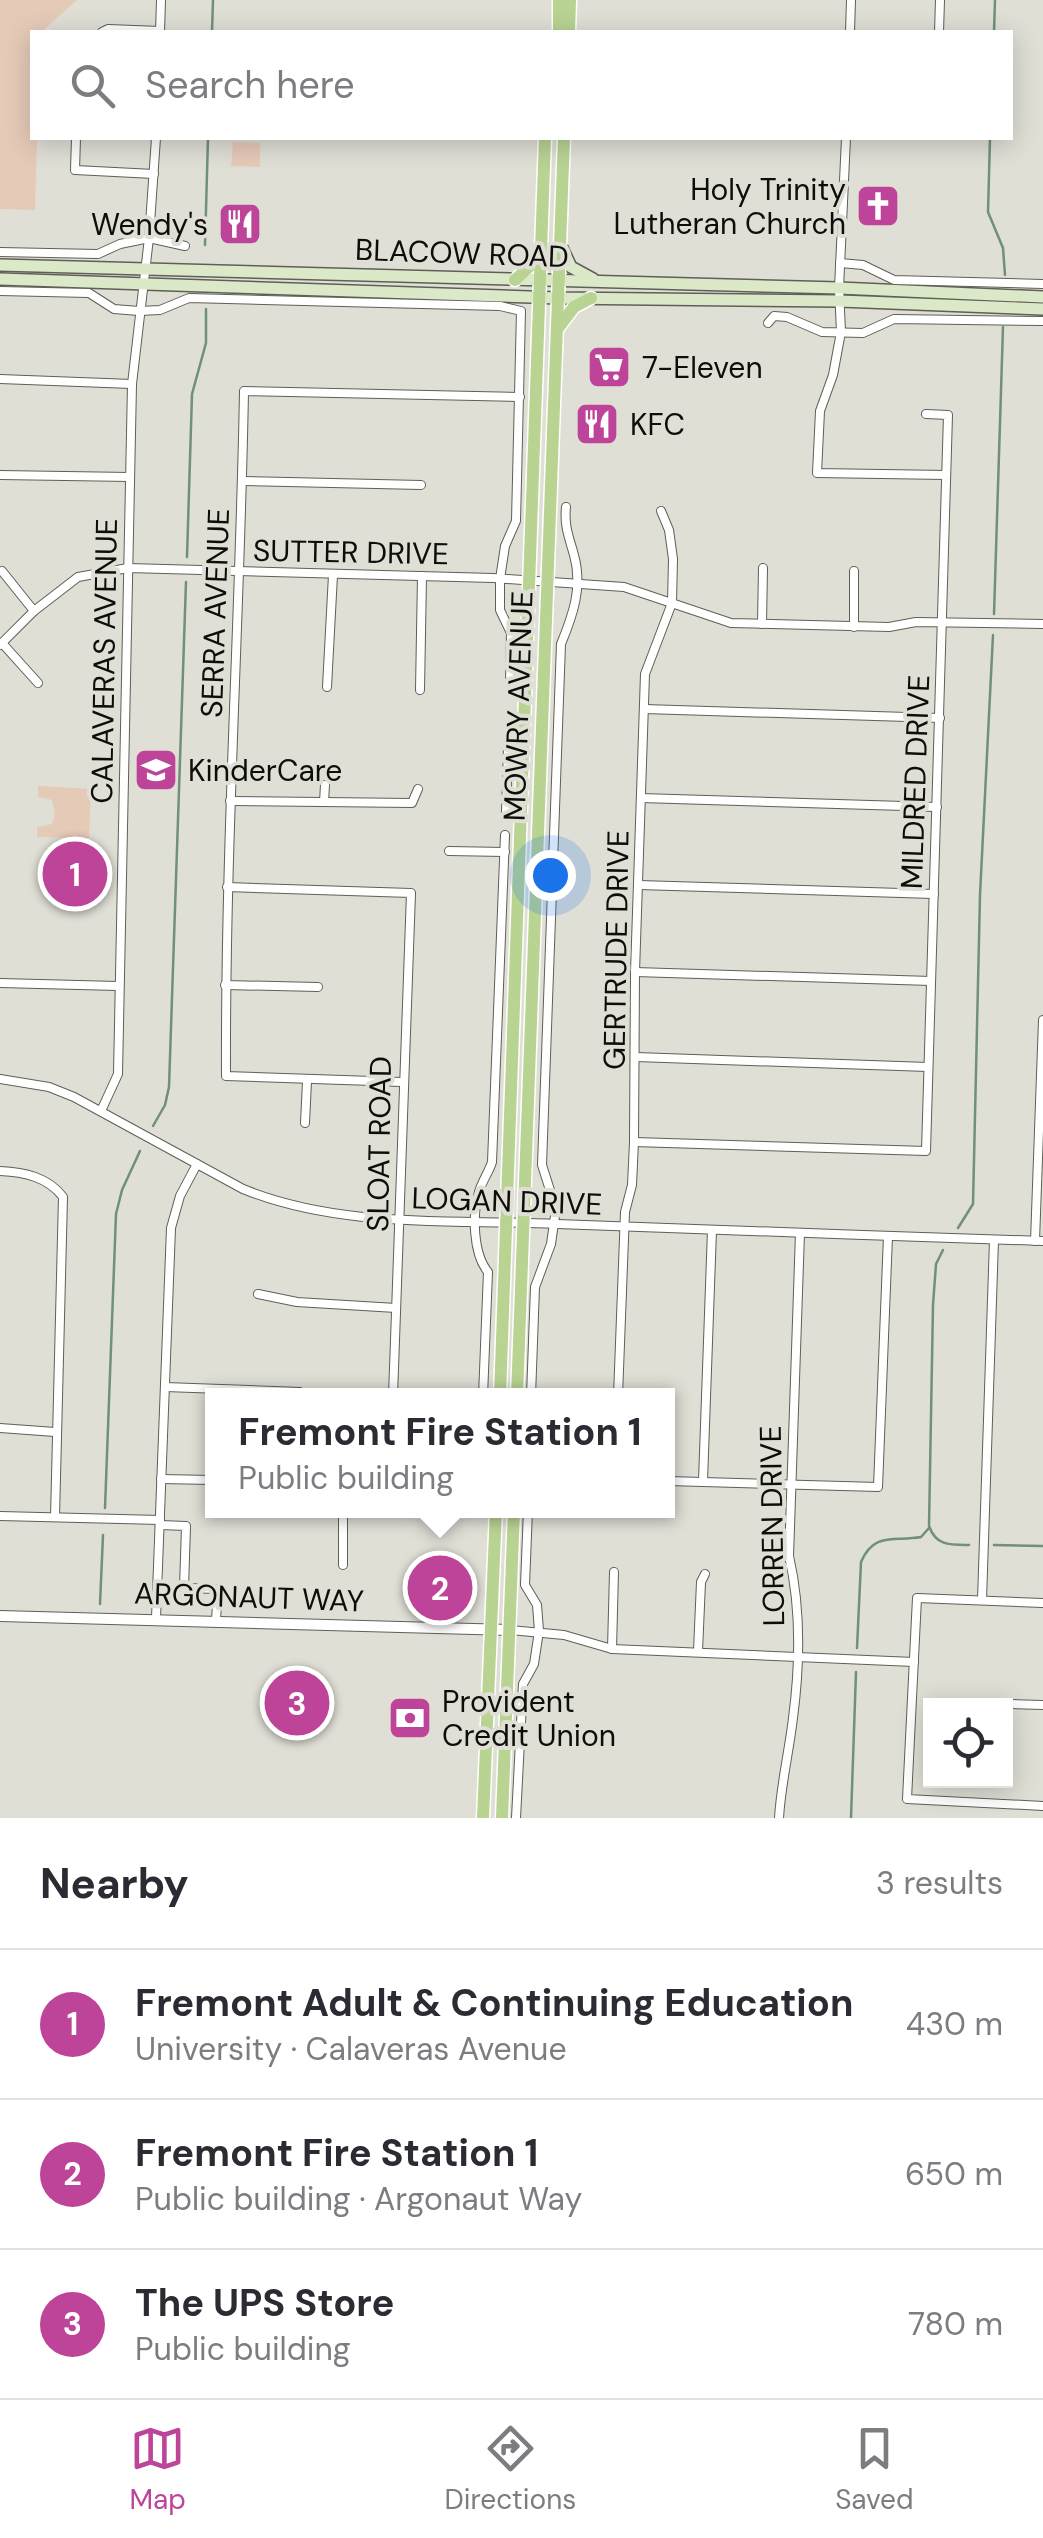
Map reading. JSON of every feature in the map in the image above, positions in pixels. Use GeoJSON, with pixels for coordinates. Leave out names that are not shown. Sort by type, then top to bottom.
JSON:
{"type":"FeatureCollection","features":[{"type":"Feature","properties":{"kind":"main road"},"geometry":{"type":"LineString","coordinates":[[549,30],[550,0]]}},
{"type":"Feature","properties":{"kind":"main road"},"geometry":{"type":"LineString","coordinates":[[558,0],[559,30]]}},
{"type":"Feature","properties":{"kind":"main road"},"geometry":{"type":"LineString","coordinates":[[569,30],[570,0]]}},
{"type":"Feature","properties":{"kind":"main road","name":"MOWRY AVENUE"},"geometry":{"type":"LineString","coordinates":[[500,1388],[545,140]]}},
{"type":"Feature","properties":{"kind":"main road","name":"MOWRY AVENUE"},"geometry":{"type":"LineString","coordinates":[[517,1388],[564,140]]}},
{"type":"Feature","properties":{"kind":"main road"},"geometry":{"type":"LineString","coordinates":[[560,242],[566,260],[576,271],[612,282]]}},
{"type":"Feature","properties":{"kind":"main road"},"geometry":{"type":"LineString","coordinates":[[515,280],[541,250]]}},
{"type":"Feature","properties":{"kind":"main road","name":"BLACOW ROAD"},"geometry":{"type":"LineString","coordinates":[[0,265],[612,282],[1043,309]]}},
{"type":"Feature","properties":{"kind":"main road","name":"BLACOW ROAD"},"geometry":{"type":"LineString","coordinates":[[0,279],[558,298],[1043,296]]}},
{"type":"Feature","properties":{"kind":"main road"},"geometry":{"type":"LineString","coordinates":[[556,330],[574,307],[590,298]]}},
{"type":"Feature","properties":{"kind":"main road"},"geometry":{"type":"LineString","coordinates":[[484,1818],[496,1518]]}},
{"type":"Feature","properties":{"kind":"main road"},"geometry":{"type":"LineString","coordinates":[[502,1818],[514,1518]]}},
{"type":"Feature","properties":{"kind":"street"},"geometry":{"type":"LineString","coordinates":[[160,30],[161,0]]}},
{"type":"Feature","properties":{"kind":"street"},"geometry":{"type":"LineString","coordinates":[[850,30],[852,0]]}},
{"type":"Feature","properties":{"kind":"street"},"geometry":{"type":"LineString","coordinates":[[939,30],[940,0]]}},
{"type":"Feature","properties":{"kind":"street"},"geometry":{"type":"LineString","coordinates":[[76,140],[74,170],[154,174]]}},
{"type":"Feature","properties":{"kind":"street","name":"CALAVERAS AVENUE"},"geometry":{"type":"LineString","coordinates":[[101,1111],[118,1074],[132,384],[156,140]]}},
{"type":"Feature","properties":{"kind":"street"},"geometry":{"type":"LineString","coordinates":[[846,140],[841,332],[834,376],[820,411],[817,473],[946,475]]}},
{"type":"Feature","properties":{"kind":"street"},"geometry":{"type":"LineString","coordinates":[[0,252],[98,254],[149,238],[185,246]]}},
{"type":"Feature","properties":{"kind":"street"},"geometry":{"type":"LineString","coordinates":[[840,263],[863,266],[894,280],[1043,284]]}},
{"type":"Feature","properties":{"kind":"street"},"geometry":{"type":"LineString","coordinates":[[0,290],[89,293],[114,309],[138,310]]}},
{"type":"Feature","properties":{"kind":"street","name":"BLACOW ROAD"},"geometry":{"type":"LineString","coordinates":[[138,310],[160,310],[189,298],[500,306],[520,311]]}},
{"type":"Feature","properties":{"kind":"street","name":"MOWRY AVENUE"},"geometry":{"type":"LineString","coordinates":[[510,683],[510,633],[499,603],[500,560],[516,522],[520,311]]}},
{"type":"Feature","properties":{"kind":"street"},"geometry":{"type":"LineString","coordinates":[[768,323],[774,316],[787,317],[809,328],[863,333],[894,319],[1043,321]]}},
{"type":"Feature","properties":{"kind":"street"},"geometry":{"type":"LineString","coordinates":[[0,379],[132,384]]}},
{"type":"Feature","properties":{"kind":"street","name":"SERRA AVENUE"},"geometry":{"type":"LineString","coordinates":[[307,1081],[226,1076],[227,887],[244,391],[520,397]]}},
{"type":"Feature","properties":{"kind":"street","name":"MILDRED DRIVE"},"geometry":{"type":"LineString","coordinates":[[634,1142],[926,1151],[948,415],[926,414]]}},
{"type":"Feature","properties":{"kind":"street"},"geometry":{"type":"LineString","coordinates":[[0,476],[130,477]]}},
{"type":"Feature","properties":{"kind":"street"},"geometry":{"type":"LineString","coordinates":[[242,481],[420,485]]}},
{"type":"Feature","properties":{"kind":"street","name":"MOWRY AVENUE"},"geometry":{"type":"LineString","coordinates":[[532,1388],[535,1287],[546,1261],[554,1224],[554,1198],[542,1165],[558,702],[561,644],[572,618],[578,586],[564,527],[566,506]]}},
{"type":"Feature","properties":{"kind":"street","name":"GERTRUDE DRIVE"},"geometry":{"type":"LineString","coordinates":[[618,1388],[625,1228],[634,1142],[635,972],[646,674],[672,603],[673,560],[662,510]]}},
{"type":"Feature","properties":{"kind":"street","name":"SUTTER DRIVE"},"geometry":{"type":"LineString","coordinates":[[1,644],[34,611],[78,577],[128,568],[500,578],[624,587],[732,623],[888,628],[916,622],[1043,624]]}},
{"type":"Feature","properties":{"kind":"street"},"geometry":{"type":"LineString","coordinates":[[762,624],[764,568]]}},
{"type":"Feature","properties":{"kind":"street"},"geometry":{"type":"LineString","coordinates":[[2,571],[34,611]]}},
{"type":"Feature","properties":{"kind":"street"},"geometry":{"type":"LineString","coordinates":[[854,571],[854,626]]}},
{"type":"Feature","properties":{"kind":"street"},"geometry":{"type":"LineString","coordinates":[[328,687],[332,575]]}},
{"type":"Feature","properties":{"kind":"street"},"geometry":{"type":"LineString","coordinates":[[420,690],[422,576]]}},
{"type":"Feature","properties":{"kind":"street"},"geometry":{"type":"LineString","coordinates":[[1,644],[38,683]]}},
{"type":"Feature","properties":{"kind":"street"},"geometry":{"type":"LineString","coordinates":[[644,709],[940,718]]}},
{"type":"Feature","properties":{"kind":"street"},"geometry":{"type":"LineString","coordinates":[[324,802],[325,786]]}},
{"type":"Feature","properties":{"kind":"street"},"geometry":{"type":"LineString","coordinates":[[230,801],[412,803],[418,789]]}},
{"type":"Feature","properties":{"kind":"street"},"geometry":{"type":"LineString","coordinates":[[641,798],[937,806]]}},
{"type":"Feature","properties":{"kind":"street","name":"MOWRY AVENUE"},"geometry":{"type":"LineString","coordinates":[[483,1388],[488,1272],[477,1246],[477,1221],[479,1190],[492,1162],[506,836]]}},
{"type":"Feature","properties":{"kind":"street"},"geometry":{"type":"LineString","coordinates":[[449,852],[505,852]]}},
{"type":"Feature","properties":{"kind":"street"},"geometry":{"type":"LineString","coordinates":[[639,884],[934,894]]}},
{"type":"Feature","properties":{"kind":"street","name":"SLOAT ROAD"},"geometry":{"type":"LineString","coordinates":[[227,887],[411,893],[394,1388]]}},
{"type":"Feature","properties":{"kind":"street"},"geometry":{"type":"LineString","coordinates":[[635,972],[931,982]]}},
{"type":"Feature","properties":{"kind":"street"},"geometry":{"type":"LineString","coordinates":[[0,983],[118,986]]}},
{"type":"Feature","properties":{"kind":"street"},"geometry":{"type":"LineString","coordinates":[[226,985],[318,987]]}},
{"type":"Feature","properties":{"kind":"street"},"geometry":{"type":"LineString","coordinates":[[1039,1241],[1043,1020]]}},
{"type":"Feature","properties":{"kind":"street"},"geometry":{"type":"LineString","coordinates":[[636,1056],[928,1067]]}},
{"type":"Feature","properties":{"kind":"street","name":"LOGAN DRIVE"},"geometry":{"type":"LineString","coordinates":[[0,1079],[49,1087],[243,1189],[298,1208],[401,1219],[1039,1241]]}},
{"type":"Feature","properties":{"kind":"street"},"geometry":{"type":"LineString","coordinates":[[305,1122],[307,1081],[402,1082]]}},
{"type":"Feature","properties":{"kind":"street"},"geometry":{"type":"LineString","coordinates":[[156,1618],[171,1228],[180,1196],[197,1164]]}},
{"type":"Feature","properties":{"kind":"street"},"geometry":{"type":"LineString","coordinates":[[0,1171],[36,1176],[64,1197],[55,1517]]}},
{"type":"Feature","properties":{"kind":"street"},"geometry":{"type":"LineString","coordinates":[[703,1482],[712,1230]]}},
{"type":"Feature","properties":{"kind":"street","name":"LORREN DRIVE"},"geometry":{"type":"LineString","coordinates":[[780,1818],[794,1714],[797,1655],[798,1594],[789,1556],[800,1233]]}},
{"type":"Feature","properties":{"kind":"street"},"geometry":{"type":"LineString","coordinates":[[675,1480],[878,1487],[888,1236]]}},
{"type":"Feature","properties":{"kind":"street"},"geometry":{"type":"LineString","coordinates":[[982,1600],[994,1240]]}},
{"type":"Feature","properties":{"kind":"street"},"geometry":{"type":"LineString","coordinates":[[258,1294],[296,1302],[396,1308]]}},
{"type":"Feature","properties":{"kind":"street"},"geometry":{"type":"LineString","coordinates":[[165,1387],[205,1388]]}},
{"type":"Feature","properties":{"kind":"street"},"geometry":{"type":"LineString","coordinates":[[0,1428],[55,1432]]}},
{"type":"Feature","properties":{"kind":"street"},"geometry":{"type":"LineString","coordinates":[[161,1479],[205,1480]]}},
{"type":"Feature","properties":{"kind":"street"},"geometry":{"type":"LineString","coordinates":[[0,1516],[186,1526],[184,1588],[218,1589],[216,1620]]}},
{"type":"Feature","properties":{"kind":"street"},"geometry":{"type":"LineString","coordinates":[[342,1565],[343,1518]]}},
{"type":"Feature","properties":{"kind":"street"},"geometry":{"type":"LineString","coordinates":[[516,1818],[523,1684],[534,1664],[539,1632],[537,1606],[526,1585],[528,1518]]}},
{"type":"Feature","properties":{"kind":"street"},"geometry":{"type":"LineString","coordinates":[[612,1649],[614,1572]]}},
{"type":"Feature","properties":{"kind":"street"},"geometry":{"type":"LineString","coordinates":[[698,1652],[701,1582],[706,1574]]}},
{"type":"Feature","properties":{"kind":"street"},"geometry":{"type":"LineString","coordinates":[[1043,1603],[917,1598],[907,1799],[1043,1806]]}},
{"type":"Feature","properties":{"kind":"street","name":"ARGONAUT WAY"},"geometry":{"type":"LineString","coordinates":[[0,1616],[510,1630],[564,1635],[612,1649],[914,1662]]}},
{"type":"Feature","properties":{"kind":"street"},"geometry":{"type":"LineString","coordinates":[[1013,1704],[1043,1705]]}},
{"type":"Feature","properties":{"kind":"street"},"geometry":{"type":"LineString","coordinates":[[976,1818],[977,1804]]}},
{"type":"Feature","properties":{"kind":"shaded area"},"geometry":{"type":"Polygon","coordinates":[[[0,0],[77,0],[43,30],[30,30],[30,140],[37,140],[35,210],[0,209],[0,0]]]}},
{"type":"Feature","properties":{"kind":"shaded area"},"geometry":{"type":"Polygon","coordinates":[[[233,142],[260,143],[260,167],[231,166],[233,142]]]}},
{"type":"Feature","properties":{"kind":"shaded area"},"geometry":{"type":"Polygon","coordinates":[[[38,786],[91,789],[89,838],[37,837],[37,827],[52,824],[55,813],[52,800],[38,797],[38,786]]]}},
{"type":"Feature","properties":{"kind":"waterway"},"geometry":{"type":"LineString","coordinates":[[212,30],[213,0]]}},
{"type":"Feature","properties":{"kind":"waterway"},"geometry":{"type":"LineString","coordinates":[[994,30],[995,0]]}},
{"type":"Feature","properties":{"kind":"waterway"},"geometry":{"type":"LineString","coordinates":[[205,245],[208,140]]}},
{"type":"Feature","properties":{"kind":"waterway"},"geometry":{"type":"LineString","coordinates":[[990,140],[988,212],[1003,248],[1005,275]]}},
{"type":"Feature","properties":{"kind":"waterway"},"geometry":{"type":"LineString","coordinates":[[187,557],[192,394],[206,343],[206,309]]}},
{"type":"Feature","properties":{"kind":"waterway"},"geometry":{"type":"LineString","coordinates":[[994,614],[1003,327]]}},
{"type":"Feature","properties":{"kind":"waterway"},"geometry":{"type":"LineString","coordinates":[[153,1126],[165,1105],[169,1087],[186,582]]}},
{"type":"Feature","properties":{"kind":"waterway"},"geometry":{"type":"LineString","coordinates":[[958,1228],[973,1204],[980,895],[993,635]]}},
{"type":"Feature","properties":{"kind":"waterway"},"geometry":{"type":"LineString","coordinates":[[105,1508],[116,1214],[140,1151]]}},
{"type":"Feature","properties":{"kind":"waterway"},"geometry":{"type":"LineString","coordinates":[[943,1250],[936,1264],[933,1305],[929,1526],[940,1541],[969,1545]]}},
{"type":"Feature","properties":{"kind":"waterway"},"geometry":{"type":"LineString","coordinates":[[857,1648],[861,1562],[866,1552],[886,1540],[921,1537],[929,1528]]}},
{"type":"Feature","properties":{"kind":"waterway"},"geometry":{"type":"LineString","coordinates":[[100,1604],[103,1535]]}},
{"type":"Feature","properties":{"kind":"waterway"},"geometry":{"type":"LineString","coordinates":[[994,1545],[1043,1546]]}},
{"type":"Feature","properties":{"kind":"waterway"},"geometry":{"type":"LineString","coordinates":[[851,1818],[856,1672]]}},
{"type":"Feature","properties":{"kind":"place","name":"Holy Trinity Lutheran Church"},"geometry":{"type":"Point","coordinates":[878,206]}},
{"type":"Feature","properties":{"kind":"place","name":"Wendy's"},"geometry":{"type":"Point","coordinates":[240,224]}},
{"type":"Feature","properties":{"kind":"place","name":"7-Eleven"},"geometry":{"type":"Point","coordinates":[609,367]}},
{"type":"Feature","properties":{"kind":"place","name":"KFC"},"geometry":{"type":"Point","coordinates":[597,424]}},
{"type":"Feature","properties":{"kind":"place","name":"KinderCare"},"geometry":{"type":"Point","coordinates":[156,770]}},
{"type":"Feature","properties":{"kind":"place","name":"Fremont Adult & Continuing Education"},"geometry":{"type":"Point","coordinates":[75,874]}},
{"type":"Feature","properties":{"kind":"place","name":"Fremont Fire Station 1"},"geometry":{"type":"Point","coordinates":[440,1588]}},
{"type":"Feature","properties":{"kind":"place","name":"The UPS Store"},"geometry":{"type":"Point","coordinates":[297,1703]}},
{"type":"Feature","properties":{"kind":"place","name":"Provident Credit Union"},"geometry":{"type":"Point","coordinates":[410,1718]}}]}
